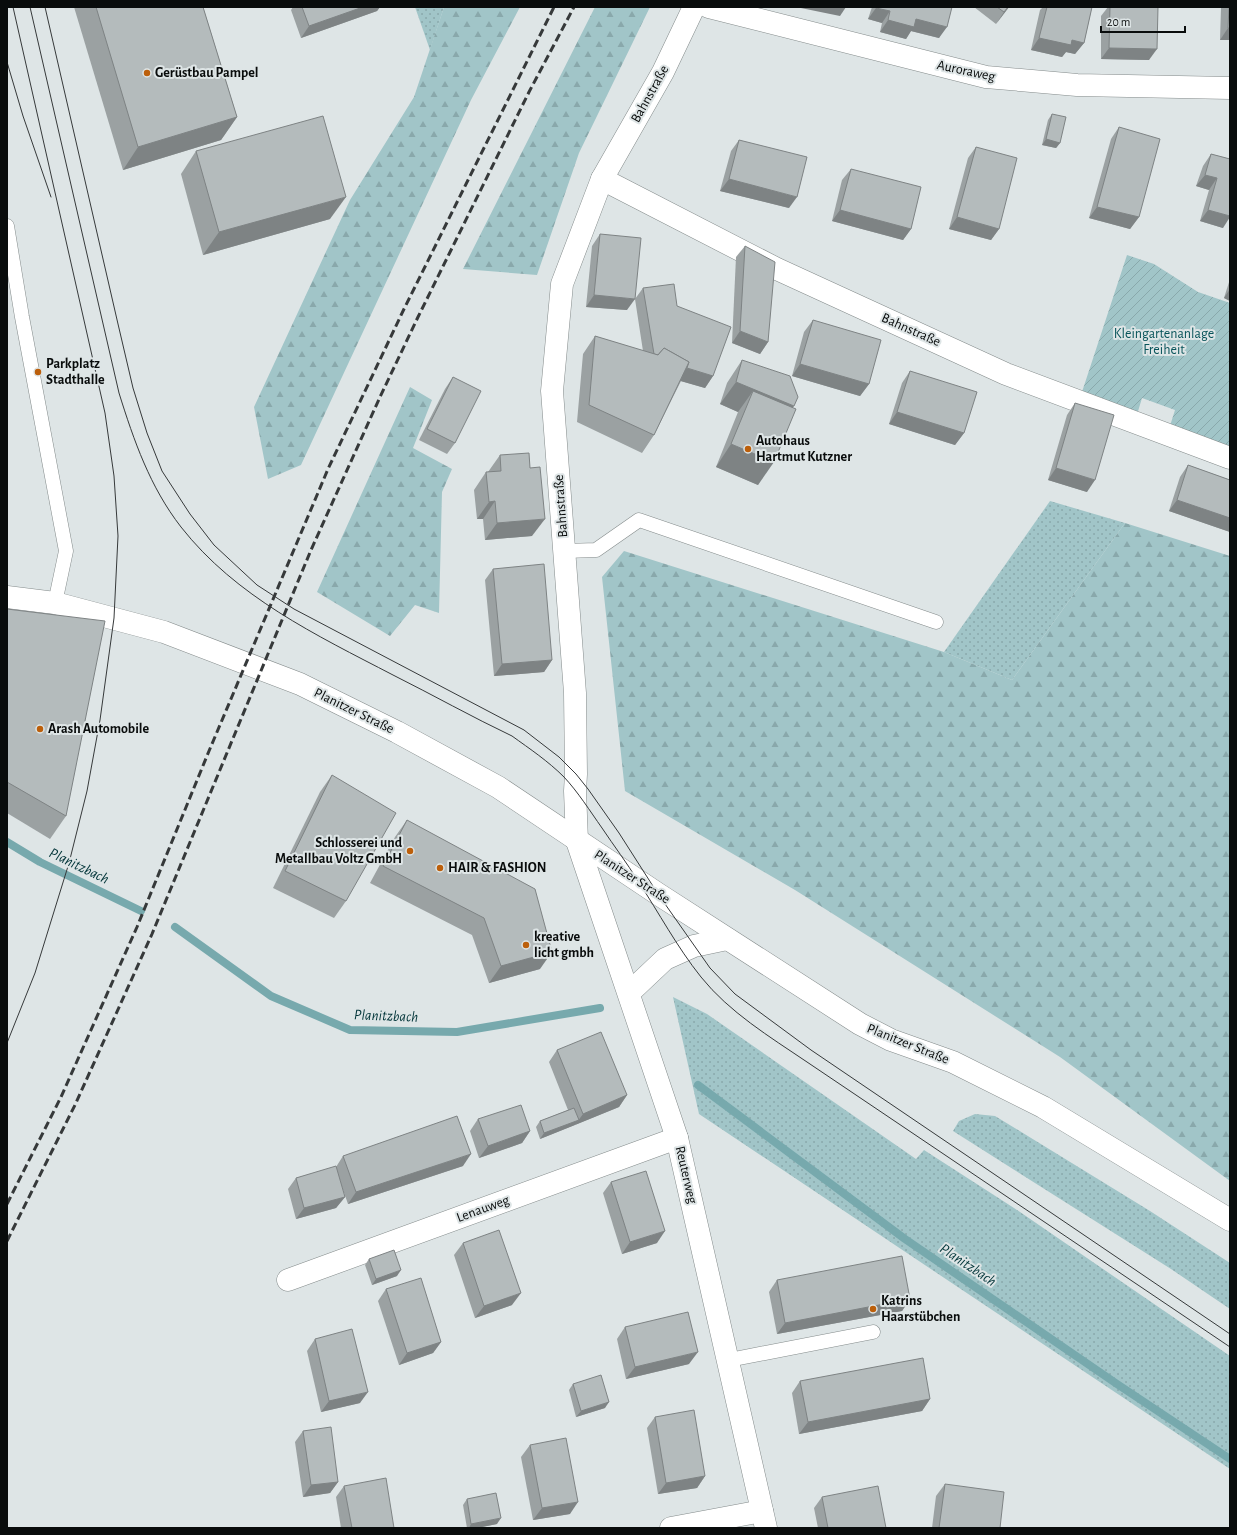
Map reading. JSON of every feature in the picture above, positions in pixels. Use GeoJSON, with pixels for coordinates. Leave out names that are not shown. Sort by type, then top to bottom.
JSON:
{"type":"FeatureCollection","features":[{"type":"Feature","properties":{"kind":"street","name":"Bahnstraße"},"geometry":{"type":"LineString","coordinates":[[577,841],[575,791],[575,693],[552,391],[562,284],[602,179],[663,72],[694,7]]}},
{"type":"Feature","properties":{"kind":"street","name":"Auroraweg"},"geometry":{"type":"LineString","coordinates":[[709,7],[986,77],[1077,85],[1230,88]]}},
{"type":"Feature","properties":{"kind":"street","name":"Bahnstraße"},"geometry":{"type":"LineString","coordinates":[[602,179],[777,270],[1006,374],[1230,458]]}},
{"type":"Feature","properties":{"kind":"street","name":"Planitzer Straße"},"geometry":{"type":"LineString","coordinates":[[7,597],[55,603],[164,632],[300,684],[397,732],[492,784],[727,939],[860,1024],[890,1040],[953,1062],[1043,1107],[1230,1220]]}},
{"type":"Feature","properties":{"kind":"street","name":"Reuterweg"},"geometry":{"type":"LineString","coordinates":[[577,841],[678,1138],[764,1519]]}},
{"type":"Feature","properties":{"kind":"street"},"geometry":{"type":"LineString","coordinates":[[629,993],[665,959],[694,946],[727,939]]}},
{"type":"Feature","properties":{"kind":"street","name":"Lenauweg"},"geometry":{"type":"LineString","coordinates":[[288,1280],[678,1138]]}},
{"type":"Feature","properties":{"kind":"street"},"geometry":{"type":"LineString","coordinates":[[671,1528],[764,1519]]}},
{"type":"Feature","properties":{"kind":"lane"},"geometry":{"type":"LineString","coordinates":[[7,226],[23,325],[66,551],[55,603]]}},
{"type":"Feature","properties":{"kind":"lane"},"geometry":{"type":"LineString","coordinates":[[565,551],[596,550],[639,520],[936,622]]}},
{"type":"Feature","properties":{"kind":"lane"},"geometry":{"type":"LineString","coordinates":[[729,1360],[873,1332]]}},
{"type":"Feature","properties":{"kind":"green space"},"geometry":{"type":"Polygon","coordinates":[[[415,7],[444,7],[430,50],[415,7]]]}},
{"type":"Feature","properties":{"kind":"green space"},"geometry":{"type":"Polygon","coordinates":[[[444,7],[520,7],[471,100],[301,465],[268,479],[254,407],[350,200],[414,97],[444,7]]]}},
{"type":"Feature","properties":{"kind":"green space"},"geometry":{"type":"Polygon","coordinates":[[[595,7],[650,7],[579,153],[537,275],[463,269],[595,7]]]}},
{"type":"Feature","properties":{"kind":"green space","name":"Kleingartenanlage Freiheit"},"geometry":{"type":"Polygon","coordinates":[[[1127,255],[1154,264],[1198,292],[1230,303],[1230,450],[1169,429],[1175,410],[1142,398],[1136,418],[1080,398],[1127,255]]]}},
{"type":"Feature","properties":{"kind":"green space"},"geometry":{"type":"Polygon","coordinates":[[[410,387],[432,400],[413,448],[452,469],[442,492],[439,613],[415,605],[390,636],[317,592],[410,387]]]}},
{"type":"Feature","properties":{"kind":"green space"},"geometry":{"type":"Polygon","coordinates":[[[1050,501],[1125,523],[1012,680],[944,652],[1050,501]]]}},
{"type":"Feature","properties":{"kind":"green space"},"geometry":{"type":"Polygon","coordinates":[[[1125,523],[1230,556],[1230,1181],[1060,1057],[795,890],[625,791],[602,577],[624,551],[944,652],[1012,680],[1125,523]]]}},
{"type":"Feature","properties":{"kind":"green space"},"geometry":{"type":"Polygon","coordinates":[[[673,997],[707,1014],[916,1159],[924,1150],[1014,1208],[1230,1356],[1230,1469],[699,1114],[673,997]]]}},
{"type":"Feature","properties":{"kind":"green space"},"geometry":{"type":"Polygon","coordinates":[[[975,1114],[995,1116],[1150,1211],[1230,1263],[1230,1309],[1171,1269],[953,1131],[959,1121],[975,1114]]]}},
{"type":"Feature","properties":{"kind":"building","name":"Gerüstbau Pampel"},"geometry":{"type":"Polygon","coordinates":[[[96,7],[203,7],[237,117],[138,147],[96,7]]]}},
{"type":"Feature","properties":{"kind":"building"},"geometry":{"type":"Polygon","coordinates":[[[302,7],[363,7],[309,26],[302,7]]]}},
{"type":"Feature","properties":{"kind":"building"},"geometry":{"type":"Polygon","coordinates":[[[952,7],[947,27],[916,19],[914,27],[888,20],[890,11],[876,8],[952,7]]]}},
{"type":"Feature","properties":{"kind":"building"},"geometry":{"type":"Polygon","coordinates":[[[997,7],[1008,7],[1004,12],[997,7]]]}},
{"type":"Feature","properties":{"kind":"building"},"geometry":{"type":"Polygon","coordinates":[[[1047,7],[1092,7],[1084,43],[1072,40],[1071,45],[1039,38],[1047,7]]]}},
{"type":"Feature","properties":{"kind":"building"},"geometry":{"type":"Polygon","coordinates":[[[1110,7],[1158,7],[1157,49],[1109,48],[1110,7]]]}},
{"type":"Feature","properties":{"kind":"building"},"geometry":{"type":"Polygon","coordinates":[[[1229,7],[1230,28],[1228,28],[1229,7]]]}},
{"type":"Feature","properties":{"kind":"building"},"geometry":{"type":"Polygon","coordinates":[[[1052,114],[1066,117],[1060,143],[1046,139],[1052,114]]]}},
{"type":"Feature","properties":{"kind":"building"},"geometry":{"type":"Polygon","coordinates":[[[323,116],[346,197],[219,232],[196,151],[323,116]]]}},
{"type":"Feature","properties":{"kind":"building"},"geometry":{"type":"Polygon","coordinates":[[[1119,127],[1160,139],[1139,217],[1097,207],[1119,127]]]}},
{"type":"Feature","properties":{"kind":"building"},"geometry":{"type":"Polygon","coordinates":[[[739,140],[807,157],[797,197],[729,179],[739,140]]]}},
{"type":"Feature","properties":{"kind":"building"},"geometry":{"type":"Polygon","coordinates":[[[976,147],[1017,158],[999,229],[957,217],[976,147]]]}},
{"type":"Feature","properties":{"kind":"building"},"geometry":{"type":"Polygon","coordinates":[[[1211,154],[1230,159],[1230,216],[1208,210],[1217,178],[1205,175],[1211,154]]]}},
{"type":"Feature","properties":{"kind":"building"},"geometry":{"type":"Polygon","coordinates":[[[851,169],[921,187],[911,229],[840,210],[851,169]]]}},
{"type":"Feature","properties":{"kind":"building"},"geometry":{"type":"Polygon","coordinates":[[[600,234],[641,238],[635,299],[594,295],[600,234]]]}},
{"type":"Feature","properties":{"kind":"building"},"geometry":{"type":"Polygon","coordinates":[[[745,246],[775,262],[768,342],[740,331],[745,246]]]}},
{"type":"Feature","properties":{"kind":"building"},"geometry":{"type":"Polygon","coordinates":[[[674,284],[677,306],[731,327],[713,376],[687,368],[689,362],[664,348],[658,355],[654,354],[643,288],[674,284]]]}},
{"type":"Feature","properties":{"kind":"building"},"geometry":{"type":"Polygon","coordinates":[[[813,320],[881,340],[869,384],[800,364],[813,320]]]}},
{"type":"Feature","properties":{"kind":"building"},"geometry":{"type":"Polygon","coordinates":[[[595,336],[658,355],[664,348],[689,362],[654,435],[589,405],[595,336]]]}},
{"type":"Feature","properties":{"kind":"building"},"geometry":{"type":"Polygon","coordinates":[[[742,360],[790,376],[798,397],[794,406],[736,382],[742,360]]]}},
{"type":"Feature","properties":{"kind":"building"},"geometry":{"type":"Polygon","coordinates":[[[910,371],[977,392],[964,433],[897,412],[910,371]]]}},
{"type":"Feature","properties":{"kind":"building"},"geometry":{"type":"Polygon","coordinates":[[[453,377],[481,391],[455,443],[427,429],[453,377]]]}},
{"type":"Feature","properties":{"kind":"building"},"geometry":{"type":"Polygon","coordinates":[[[753,391],[796,409],[774,462],[731,444],[753,391]]]}},
{"type":"Feature","properties":{"kind":"building"},"geometry":{"type":"Polygon","coordinates":[[[1075,403],[1114,415],[1095,480],[1056,468],[1075,403]]]}},
{"type":"Feature","properties":{"kind":"building"},"geometry":{"type":"Polygon","coordinates":[[[529,453],[530,468],[540,467],[545,519],[497,523],[495,501],[489,502],[486,472],[501,471],[500,455],[529,453]]]}},
{"type":"Feature","properties":{"kind":"building"},"geometry":{"type":"Polygon","coordinates":[[[1188,465],[1230,480],[1230,518],[1177,500],[1188,465]]]}},
{"type":"Feature","properties":{"kind":"building"},"geometry":{"type":"Polygon","coordinates":[[[544,564],[552,660],[502,664],[493,569],[544,564]]]}},
{"type":"Feature","properties":{"kind":"building","name":"Arash Automobile"},"geometry":{"type":"Polygon","coordinates":[[[7,609],[105,621],[66,816],[7,782],[7,609]]]}},
{"type":"Feature","properties":{"kind":"building"},"geometry":{"type":"Polygon","coordinates":[[[332,775],[396,813],[346,901],[285,871],[332,775]]]}},
{"type":"Feature","properties":{"kind":"building"},"geometry":{"type":"Polygon","coordinates":[[[407,820],[535,889],[552,952],[501,966],[484,918],[383,866],[407,820]]]}},
{"type":"Feature","properties":{"kind":"building"},"geometry":{"type":"Polygon","coordinates":[[[601,1032],[627,1095],[583,1114],[557,1050],[601,1032]]]}},
{"type":"Feature","properties":{"kind":"building"},"geometry":{"type":"Polygon","coordinates":[[[521,1105],[530,1131],[488,1146],[478,1119],[521,1105]]]}},
{"type":"Feature","properties":{"kind":"building"},"geometry":{"type":"Polygon","coordinates":[[[574,1108],[579,1120],[544,1133],[540,1121],[574,1108]]]}},
{"type":"Feature","properties":{"kind":"building"},"geometry":{"type":"Polygon","coordinates":[[[457,1116],[471,1154],[356,1192],[343,1156],[457,1116]]]}},
{"type":"Feature","properties":{"kind":"building"},"geometry":{"type":"Polygon","coordinates":[[[336,1166],[345,1197],[304,1208],[296,1178],[336,1166]]]}},
{"type":"Feature","properties":{"kind":"building"},"geometry":{"type":"Polygon","coordinates":[[[646,1171],[665,1231],[630,1242],[611,1182],[646,1171]]]}},
{"type":"Feature","properties":{"kind":"building"},"geometry":{"type":"Polygon","coordinates":[[[499,1230],[521,1293],[484,1306],[463,1243],[499,1230]]]}},
{"type":"Feature","properties":{"kind":"building"},"geometry":{"type":"Polygon","coordinates":[[[394,1250],[401,1270],[376,1279],[369,1259],[394,1250]]]}},
{"type":"Feature","properties":{"kind":"building"},"geometry":{"type":"Polygon","coordinates":[[[902,1256],[910,1299],[785,1323],[777,1280],[902,1256]]]}},
{"type":"Feature","properties":{"kind":"building"},"geometry":{"type":"Polygon","coordinates":[[[421,1278],[441,1342],[407,1353],[386,1289],[421,1278]]]}},
{"type":"Feature","properties":{"kind":"building"},"geometry":{"type":"Polygon","coordinates":[[[688,1312],[698,1352],[635,1367],[625,1327],[688,1312]]]}},
{"type":"Feature","properties":{"kind":"building"},"geometry":{"type":"Polygon","coordinates":[[[352,1329],[368,1392],[329,1401],[315,1339],[352,1329]]]}},
{"type":"Feature","properties":{"kind":"building"},"geometry":{"type":"Polygon","coordinates":[[[923,1358],[930,1399],[808,1422],[800,1381],[923,1358]]]}},
{"type":"Feature","properties":{"kind":"building"},"geometry":{"type":"Polygon","coordinates":[[[601,1375],[609,1402],[581,1411],[573,1384],[601,1375]]]}},
{"type":"Feature","properties":{"kind":"building"},"geometry":{"type":"Polygon","coordinates":[[[694,1410],[705,1476],[666,1483],[655,1417],[694,1410]]]}},
{"type":"Feature","properties":{"kind":"building"},"geometry":{"type":"Polygon","coordinates":[[[331,1427],[338,1482],[311,1485],[303,1431],[331,1427]]]}},
{"type":"Feature","properties":{"kind":"building"},"geometry":{"type":"Polygon","coordinates":[[[566,1438],[578,1502],[542,1508],[530,1445],[566,1438]]]}},
{"type":"Feature","properties":{"kind":"building"},"geometry":{"type":"Polygon","coordinates":[[[386,1478],[394,1528],[352,1528],[344,1486],[386,1478]]]}},
{"type":"Feature","properties":{"kind":"building"},"geometry":{"type":"Polygon","coordinates":[[[945,1484],[1004,1492],[1000,1528],[939,1528],[945,1484]]]}},
{"type":"Feature","properties":{"kind":"building"},"geometry":{"type":"Polygon","coordinates":[[[878,1486],[886,1528],[828,1528],[822,1497],[878,1486]]]}},
{"type":"Feature","properties":{"kind":"building"},"geometry":{"type":"Polygon","coordinates":[[[496,1493],[501,1518],[471,1524],[467,1499],[496,1493]]]}},
{"type":"Feature","properties":{"kind":"waterway","name":"Planitzbach"},"geometry":{"type":"LineString","coordinates":[[7,842],[40,862],[141,911]]}},
{"type":"Feature","properties":{"kind":"waterway","name":"Planitzbach"},"geometry":{"type":"LineString","coordinates":[[175,927],[271,996],[350,1030],[457,1032],[600,1008]]}},
{"type":"Feature","properties":{"kind":"waterway","name":"Planitzbach"},"geometry":{"type":"LineString","coordinates":[[698,1085],[905,1239],[1117,1384],[1230,1459]]}},
{"type":"Feature","properties":{"kind":"tram line"},"geometry":{"type":"LineString","coordinates":[[7,1043],[35,973],[69,863],[87,791],[100,720],[114,618],[118,536],[114,476],[105,413],[13,7]]}},
{"type":"Feature","properties":{"kind":"tram line"},"geometry":{"type":"LineString","coordinates":[[30,7],[119,393],[137,446],[160,496],[181,527],[203,552],[226,574],[252,594],[307,629],[467,714],[512,736],[539,755],[558,771],[574,789],[646,893],[692,966],[724,1002],[779,1043],[1230,1347]]}},
{"type":"Feature","properties":{"kind":"tram line"},"geometry":{"type":"LineString","coordinates":[[45,7],[133,388],[147,433],[162,471],[190,514],[214,545],[257,585],[294,609],[524,730],[559,757],[588,789],[619,833],[658,894],[710,968],[735,994],[811,1050],[1230,1334]]}},
{"type":"Feature","properties":{"kind":"tram line"},"geometry":{"type":"LineString","coordinates":[[7,62],[23,116],[51,197]]}},
{"type":"Feature","properties":{"kind":"railway"},"geometry":{"type":"LineString","coordinates":[[7,1204],[61,1097],[137,927],[209,751],[328,469],[404,309],[554,7]]}},
{"type":"Feature","properties":{"kind":"railway"},"geometry":{"type":"LineString","coordinates":[[7,1241],[75,1105],[152,934],[311,550],[380,397],[529,92],[574,7]]}},
{"type":"Feature","properties":{"kind":"place","name":"Gerüstbau Pampel"},"geometry":{"type":"Point","coordinates":[147,73]}},
{"type":"Feature","properties":{"kind":"place","name":"Parkplatz Stadthalle"},"geometry":{"type":"Point","coordinates":[38,372]}},
{"type":"Feature","properties":{"kind":"place","name":"Autohaus Hartmut Kutzner"},"geometry":{"type":"Point","coordinates":[748,449]}},
{"type":"Feature","properties":{"kind":"place","name":"Arash Automobile"},"geometry":{"type":"Point","coordinates":[40,729]}},
{"type":"Feature","properties":{"kind":"place","name":"Schlosserei und Metallbau Voltz GmbH"},"geometry":{"type":"Point","coordinates":[410,851]}},
{"type":"Feature","properties":{"kind":"place","name":"HAIR & FASHION"},"geometry":{"type":"Point","coordinates":[440,868]}},
{"type":"Feature","properties":{"kind":"place","name":"kreative licht gmbh"},"geometry":{"type":"Point","coordinates":[526,945]}},
{"type":"Feature","properties":{"kind":"place","name":"Katrins Haarstübchen"},"geometry":{"type":"Point","coordinates":[873,1309]}}]}
